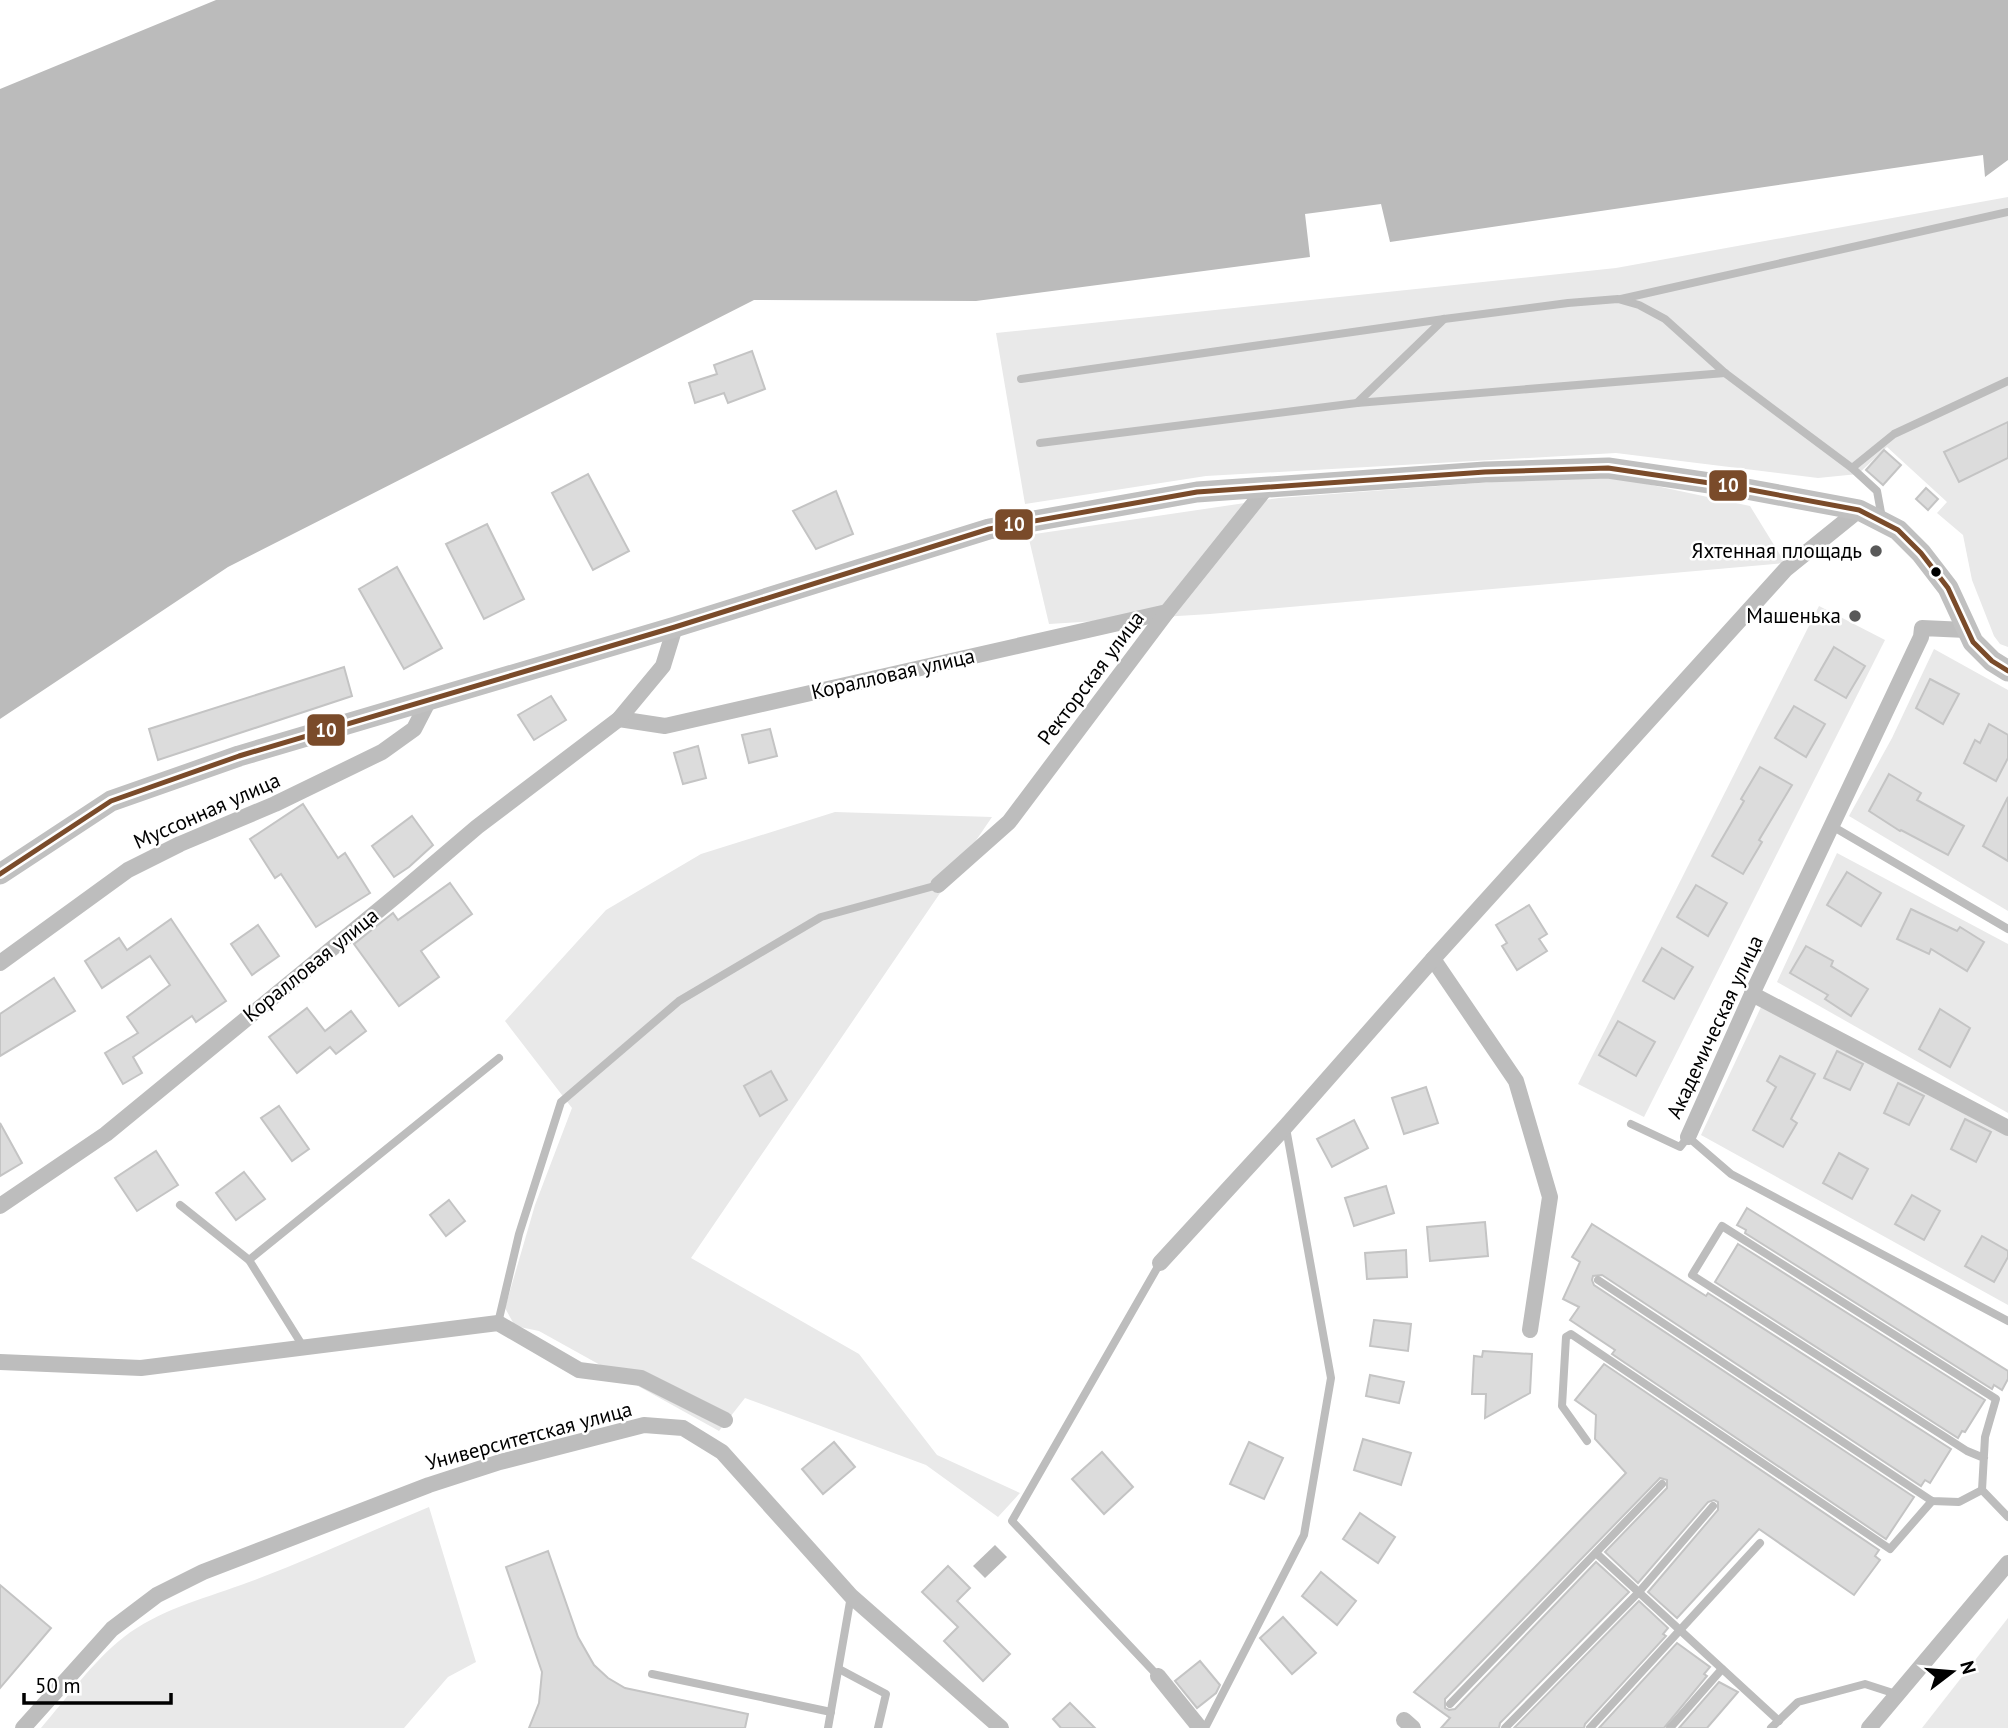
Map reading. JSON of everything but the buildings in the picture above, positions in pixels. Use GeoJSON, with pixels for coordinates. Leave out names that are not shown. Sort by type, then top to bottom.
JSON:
{"type":"FeatureCollection","features":[{"type":"Feature","properties":{"kind":"main road"},"geometry":{"type":"LineString","coordinates":[[0,874],[111,801],[239,756],[675,627],[989,529],[1197,492],[1485,472],[1608,468],[1730,486],[1859,510],[1898,530],[1935,569],[1951,595],[1966,631],[1981,651],[2008,671]]}},
{"type":"Feature","properties":{"kind":"street","name":"Ректорская улица"},"geometry":{"type":"LineString","coordinates":[[938,885],[1009,822],[1167,612],[1267,487]]}},
{"type":"Feature","properties":{"kind":"street"},"geometry":{"type":"LineString","coordinates":[[1160,1263],[1786,569],[1859,510]]}},
{"type":"Feature","properties":{"kind":"street","name":"Коралловая улица"},"geometry":{"type":"LineString","coordinates":[[619,719],[665,726],[1167,612]]}},
{"type":"Feature","properties":{"kind":"street","name":"Коралловая улица"},"geometry":{"type":"LineString","coordinates":[[0,1206],[106,1134],[477,827],[619,719],[663,666],[675,627]]}},
{"type":"Feature","properties":{"kind":"street","name":"Академическая улица"},"geometry":{"type":"LineString","coordinates":[[1688,1137],[1752,994],[1921,637],[1922,628],[1966,631]]}},
{"type":"Feature","properties":{"kind":"street","name":"Муссонная улица"},"geometry":{"type":"LineString","coordinates":[[0,964],[128,870],[382,752],[414,729],[429,700]]}},
{"type":"Feature","properties":{"kind":"street"},"geometry":{"type":"LineString","coordinates":[[1433,959],[1516,1081],[1550,1197],[1530,1330]]}},
{"type":"Feature","properties":{"kind":"street"},"geometry":{"type":"LineString","coordinates":[[1752,994],[2008,1128]]}},
{"type":"Feature","properties":{"kind":"street"},"geometry":{"type":"LineString","coordinates":[[0,1362],[141,1368],[498,1323],[579,1370],[641,1378],[725,1420]]}},
{"type":"Feature","properties":{"kind":"street","name":"Университетская улица"},"geometry":{"type":"LineString","coordinates":[[23,1728],[112,1629],[157,1595],[203,1572],[429,1485],[500,1462],[644,1425],[684,1428],[722,1452],[851,1596],[1001,1728]]}},
{"type":"Feature","properties":{"kind":"street"},"geometry":{"type":"LineString","coordinates":[[1869,1728],[2008,1563]]}},
{"type":"Feature","properties":{"kind":"street"},"geometry":{"type":"LineString","coordinates":[[1158,1676],[1203,1728]]}},
{"type":"Feature","properties":{"kind":"lane"},"geometry":{"type":"LineString","coordinates":[[1021,379],[1444,319],[1618,299],[2008,212]]}},
{"type":"Feature","properties":{"kind":"lane"},"geometry":{"type":"LineString","coordinates":[[1618,299],[1639,305],[1665,319],[1726,373],[1852,468],[1877,491],[1883,521]]}},
{"type":"Feature","properties":{"kind":"lane"},"geometry":{"type":"LineString","coordinates":[[1357,403],[1444,319]]}},
{"type":"Feature","properties":{"kind":"lane"},"geometry":{"type":"LineString","coordinates":[[1040,443],[1357,403],[1726,373]]}},
{"type":"Feature","properties":{"kind":"lane"},"geometry":{"type":"LineString","coordinates":[[1852,468],[1894,434],[2008,381]]}},
{"type":"Feature","properties":{"kind":"lane"},"geometry":{"type":"LineString","coordinates":[[1832,826],[2008,929]]}},
{"type":"Feature","properties":{"kind":"lane"},"geometry":{"type":"LineString","coordinates":[[498,1323],[519,1234],[561,1102],[679,1001],[821,917],[938,885]]}},
{"type":"Feature","properties":{"kind":"lane"},"geometry":{"type":"LineString","coordinates":[[249,1260],[499,1058]]}},
{"type":"Feature","properties":{"kind":"lane"},"geometry":{"type":"LineString","coordinates":[[1631,1124],[1680,1147],[1688,1137]]}},
{"type":"Feature","properties":{"kind":"lane"},"geometry":{"type":"LineString","coordinates":[[1203,1728],[1304,1535],[1331,1378],[1286,1126]]}},
{"type":"Feature","properties":{"kind":"lane","name":"Академическая улица"},"geometry":{"type":"LineString","coordinates":[[1688,1137],[1731,1174],[2008,1321]]}},
{"type":"Feature","properties":{"kind":"lane"},"geometry":{"type":"LineString","coordinates":[[180,1205],[249,1260],[304,1348]]}},
{"type":"Feature","properties":{"kind":"lane"},"geometry":{"type":"LineString","coordinates":[[1984,1458],[1967,1451],[1692,1276],[1722,1226],[1996,1399],[1985,1437],[1984,1458],[1982,1490],[2008,1517]]}},
{"type":"Feature","properties":{"kind":"lane"},"geometry":{"type":"LineString","coordinates":[[1158,1676],[1012,1521],[1160,1263]]}},
{"type":"Feature","properties":{"kind":"lane"},"geometry":{"type":"LineString","coordinates":[[1598,1280],[1932,1501],[1959,1502],[1982,1490]]}},
{"type":"Feature","properties":{"kind":"lane"},"geometry":{"type":"LineString","coordinates":[[1587,1441],[1562,1405],[1566,1337],[1571,1334],[1891,1549],[1932,1501]]}},
{"type":"Feature","properties":{"kind":"lane"},"geometry":{"type":"LineString","coordinates":[[1450,1704],[1662,1484]]}},
{"type":"Feature","properties":{"kind":"lane"},"geometry":{"type":"LineString","coordinates":[[1505,1728],[1639,1592],[1713,1506]]}},
{"type":"Feature","properties":{"kind":"lane"},"geometry":{"type":"LineString","coordinates":[[1590,1728],[1760,1542]]}},
{"type":"Feature","properties":{"kind":"lane"},"geometry":{"type":"LineString","coordinates":[[1596,1553],[1779,1721]]}},
{"type":"Feature","properties":{"kind":"lane"},"geometry":{"type":"LineString","coordinates":[[828,1728],[851,1596]]}},
{"type":"Feature","properties":{"kind":"lane"},"geometry":{"type":"LineString","coordinates":[[839,1668],[886,1694],[878,1728]]}},
{"type":"Feature","properties":{"kind":"lane"},"geometry":{"type":"LineString","coordinates":[[1670,1728],[1722,1669]]}},
{"type":"Feature","properties":{"kind":"lane"},"geometry":{"type":"LineString","coordinates":[[652,1674],[831,1712]]}},
{"type":"Feature","properties":{"kind":"lane"},"geometry":{"type":"LineString","coordinates":[[1771,1728],[1798,1702],[1865,1684],[1896,1693]]}},
{"type":"Feature","properties":{"kind":"shaded area"},"geometry":{"type":"Polygon","coordinates":[[[216,0],[2008,0],[2008,160],[1985,177],[1983,155],[1390,242],[1381,204],[1305,214],[1310,257],[976,301],[754,300],[228,567],[0,719],[0,89],[216,0]]]}},
{"type":"Feature","properties":{"kind":"shaded area"},"geometry":{"type":"Polygon","coordinates":[[[2008,197],[2008,647],[2000,644],[1994,636],[1972,580],[1963,535],[1937,513],[1947,502],[1887,447],[1858,474],[1818,478],[1616,453],[1206,476],[1025,504],[996,333],[1616,268],[2008,197]]]}},
{"type":"Feature","properties":{"kind":"shaded area"},"geometry":{"type":"Polygon","coordinates":[[[1600,474],[1750,506],[1785,563],[1210,614],[1049,624],[1028,535],[1279,498],[1600,474]]]}},
{"type":"Feature","properties":{"kind":"shaded area"},"geometry":{"type":"Polygon","coordinates":[[[1819,606],[1885,640],[1644,1117],[1578,1084],[1819,606]]]}},
{"type":"Feature","properties":{"kind":"shaded area"},"geometry":{"type":"Polygon","coordinates":[[[1934,649],[2008,690],[2008,911],[1849,816],[1892,738],[1934,649]]]}},
{"type":"Feature","properties":{"kind":"shaded area"},"geometry":{"type":"Polygon","coordinates":[[[835,812],[992,817],[691,1258],[859,1354],[937,1455],[1020,1493],[998,1517],[926,1465],[745,1398],[719,1431],[539,1331],[515,1326],[505,1308],[535,1205],[572,1108],[505,1021],[606,910],[701,854],[835,812]]]}},
{"type":"Feature","properties":{"kind":"shaded area"},"geometry":{"type":"Polygon","coordinates":[[[1837,853],[2008,944],[2008,1113],[1777,982],[1837,853]]]}},
{"type":"Feature","properties":{"kind":"shaded area"},"geometry":{"type":"Polygon","coordinates":[[[1761,1007],[2008,1136],[2008,1305],[1701,1135],[1761,1007]]]}},
{"type":"Feature","properties":{"kind":"shaded area"},"geometry":{"type":"Polygon","coordinates":[[[429,1507],[476,1662],[448,1677],[404,1728],[41,1728],[101,1658],[124,1637],[151,1620],[180,1606],[288,1567],[429,1507]]]}},
{"type":"Feature","properties":{"kind":"shaded area"},"geometry":{"type":"Polygon","coordinates":[[[995,1545],[1007,1557],[985,1578],[973,1566],[995,1545]]]}},
{"type":"Feature","properties":{"kind":"shaded area"},"geometry":{"type":"Polygon","coordinates":[[[2008,1618],[2008,1728],[1922,1728],[2008,1618]]]}},
{"type":"Feature","properties":{"kind":"transit line","name":"10"},"geometry":{"type":"LineString","coordinates":[[0,874],[111,801],[239,756],[675,627],[989,529],[1197,492],[1485,472],[1608,468],[1730,486],[1859,510],[1898,530],[1921,553],[1948,588],[1973,642],[1992,661],[2008,671]]}},
{"type":"Feature","properties":{"kind":"place","name":"Яхтенная площадь"},"geometry":{"type":"Point","coordinates":[1876,551]}},
{"type":"Feature","properties":{"kind":"place","name":"Машенька"},"geometry":{"type":"Point","coordinates":[1855,616]}}]}
